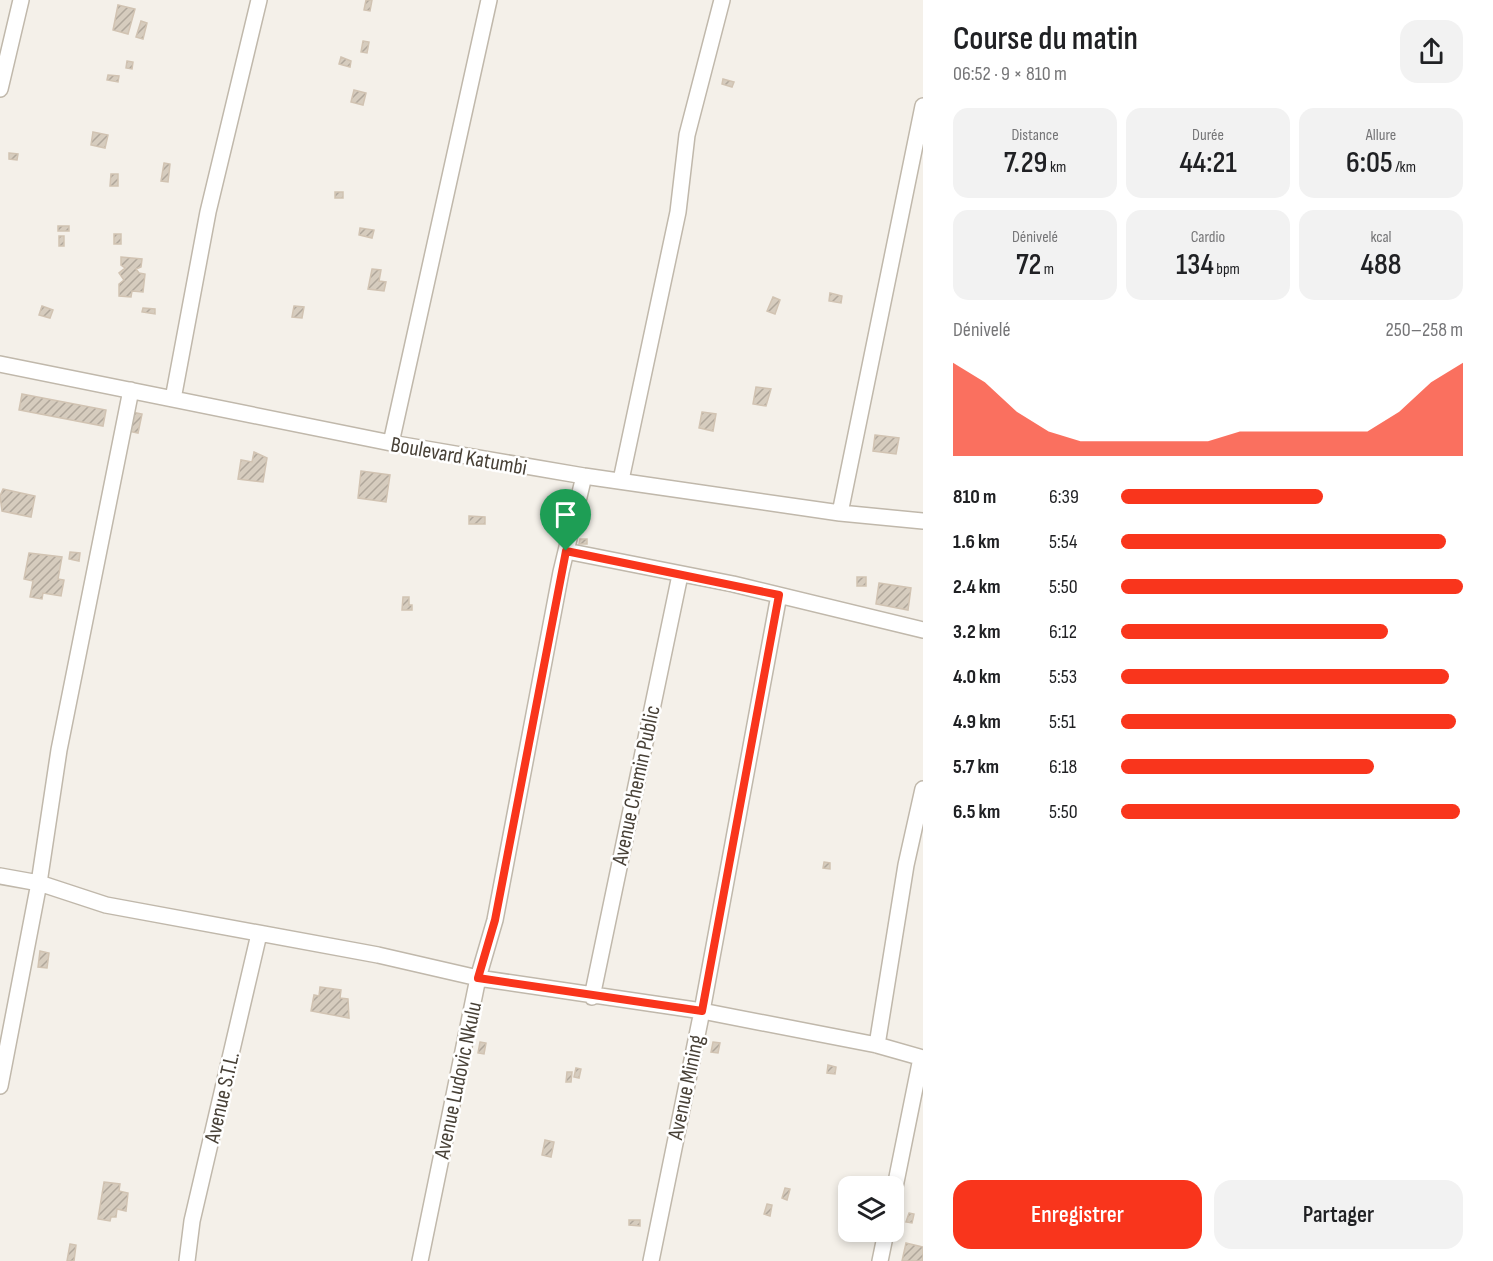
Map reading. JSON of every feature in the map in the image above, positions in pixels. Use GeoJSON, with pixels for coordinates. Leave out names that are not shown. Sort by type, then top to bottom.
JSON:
{"type":"FeatureCollection","features":[{"type":"Feature","properties":{"kind":"street"},"geometry":{"type":"LineString","coordinates":[[0,89],[21,0]]}},
{"type":"Feature","properties":{"kind":"street"},"geometry":{"type":"LineString","coordinates":[[173,399],[208,212],[259,0]]}},
{"type":"Feature","properties":{"kind":"street"},"geometry":{"type":"LineString","coordinates":[[391,443],[489,0]]}},
{"type":"Feature","properties":{"kind":"street"},"geometry":{"type":"LineString","coordinates":[[621,480],[678,212],[687,135],[722,0]]}},
{"type":"Feature","properties":{"kind":"street"},"geometry":{"type":"LineString","coordinates":[[840,513],[923,106]]}},
{"type":"Feature","properties":{"kind":"street","name":"Boulevard Katumbi"},"geometry":{"type":"LineString","coordinates":[[0,364],[391,443],[584,476],[840,513],[923,521]]}},
{"type":"Feature","properties":{"kind":"street"},"geometry":{"type":"LineString","coordinates":[[0,1086],[39,883],[59,750],[131,390]]}},
{"type":"Feature","properties":{"kind":"street","name":"Avenue Ludovic Nkulu"},"geometry":{"type":"LineString","coordinates":[[420,1261],[478,978],[495,920],[566,551],[584,476]]}},
{"type":"Feature","properties":{"kind":"street"},"geometry":{"type":"LineString","coordinates":[[566,551],[779,595],[923,630]]}},
{"type":"Feature","properties":{"kind":"street","name":"Avenue Chemin Public"},"geometry":{"type":"LineString","coordinates":[[592,997],[680,575]]}},
{"type":"Feature","properties":{"kind":"street","name":"Avenue Mining"},"geometry":{"type":"LineString","coordinates":[[651,1261],[702,1011],[779,595]]}},
{"type":"Feature","properties":{"kind":"street"},"geometry":{"type":"LineString","coordinates":[[877,1045],[906,865],[923,789]]}},
{"type":"Feature","properties":{"kind":"street"},"geometry":{"type":"LineString","coordinates":[[0,876],[39,883],[106,905],[378,955],[478,978],[592,997],[702,1011],[877,1045],[922,1058],[897,1176]]}},
{"type":"Feature","properties":{"kind":"street","name":"Avenue S.T.L."},"geometry":{"type":"LineString","coordinates":[[187,1261],[192,1221],[259,934]]}},
{"type":"Feature","properties":{"kind":"street"},"geometry":{"type":"LineString","coordinates":[[880,1261],[884,1242]]}},
{"type":"Feature","properties":{"kind":"building"},"geometry":{"type":"Polygon","coordinates":[[[366,0],[372,0],[370,11],[364,10],[366,0]]]}},
{"type":"Feature","properties":{"kind":"building"},"geometry":{"type":"Polygon","coordinates":[[[118,5],[135,9],[128,34],[113,30],[118,5]]]}},
{"type":"Feature","properties":{"kind":"building"},"geometry":{"type":"Polygon","coordinates":[[[141,21],[147,23],[143,39],[136,37],[141,21]]]}},
{"type":"Feature","properties":{"kind":"building"},"geometry":{"type":"Polygon","coordinates":[[[363,41],[369,42],[367,53],[361,52],[363,41]]]}},
{"type":"Feature","properties":{"kind":"building"},"geometry":{"type":"Polygon","coordinates":[[[341,57],[351,61],[350,67],[339,64],[341,57]]]}},
{"type":"Feature","properties":{"kind":"building"},"geometry":{"type":"Polygon","coordinates":[[[127,61],[133,62],[132,69],[126,68],[127,61]]]}},
{"type":"Feature","properties":{"kind":"building"},"geometry":{"type":"Polygon","coordinates":[[[108,75],[119,76],[118,82],[107,80],[108,75]]]}},
{"type":"Feature","properties":{"kind":"building"},"geometry":{"type":"Polygon","coordinates":[[[723,79],[734,82],[732,87],[722,84],[723,79]]]}},
{"type":"Feature","properties":{"kind":"building"},"geometry":{"type":"Polygon","coordinates":[[[354,90],[366,93],[363,105],[351,102],[354,90]]]}},
{"type":"Feature","properties":{"kind":"building"},"geometry":{"type":"Polygon","coordinates":[[[93,132],[108,135],[105,148],[91,145],[93,132]]]}},
{"type":"Feature","properties":{"kind":"building"},"geometry":{"type":"Polygon","coordinates":[[[9,153],[18,154],[17,160],[9,159],[9,153]]]}},
{"type":"Feature","properties":{"kind":"building"},"geometry":{"type":"Polygon","coordinates":[[[164,163],[170,164],[168,182],[161,181],[164,163]]]}},
{"type":"Feature","properties":{"kind":"building"},"geometry":{"type":"Polygon","coordinates":[[[111,174],[118,174],[118,186],[110,186],[111,174]]]}},
{"type":"Feature","properties":{"kind":"building"},"geometry":{"type":"Polygon","coordinates":[[[335,192],[343,192],[343,198],[335,198],[335,192]]]}},
{"type":"Feature","properties":{"kind":"building"},"geometry":{"type":"Polygon","coordinates":[[[58,226],[69,226],[69,231],[58,231],[58,226]]]}},
{"type":"Feature","properties":{"kind":"building"},"geometry":{"type":"Polygon","coordinates":[[[360,228],[374,230],[372,238],[359,235],[360,228]]]}},
{"type":"Feature","properties":{"kind":"building"},"geometry":{"type":"Polygon","coordinates":[[[114,234],[121,234],[121,244],[114,244],[114,234]]]}},
{"type":"Feature","properties":{"kind":"building"},"geometry":{"type":"Polygon","coordinates":[[[59,236],[64,236],[64,246],[59,246],[59,236]]]}},
{"type":"Feature","properties":{"kind":"building"},"geometry":{"type":"Polygon","coordinates":[[[121,257],[142,259],[141,267],[136,269],[139,273],[145,274],[143,292],[132,291],[131,297],[119,296],[119,284],[124,280],[119,273],[125,268],[121,265],[121,257]]]}},
{"type":"Feature","properties":{"kind":"building"},"geometry":{"type":"Polygon","coordinates":[[[372,269],[381,270],[379,281],[386,282],[384,291],[368,289],[372,269]]]}},
{"type":"Feature","properties":{"kind":"building"},"geometry":{"type":"Polygon","coordinates":[[[830,293],[842,296],[841,303],[829,301],[830,293]]]}},
{"type":"Feature","properties":{"kind":"building"},"geometry":{"type":"Polygon","coordinates":[[[773,297],[780,300],[775,314],[767,311],[773,297]]]}},
{"type":"Feature","properties":{"kind":"building"},"geometry":{"type":"Polygon","coordinates":[[[42,306],[53,310],[50,318],[39,315],[42,306]]]}},
{"type":"Feature","properties":{"kind":"building"},"geometry":{"type":"Polygon","coordinates":[[[294,306],[304,307],[302,318],[292,317],[294,306]]]}},
{"type":"Feature","properties":{"kind":"building"},"geometry":{"type":"Polygon","coordinates":[[[143,308],[155,309],[155,314],[142,312],[143,308]]]}},
{"type":"Feature","properties":{"kind":"building"},"geometry":{"type":"Polygon","coordinates":[[[756,387],[771,389],[766,406],[753,404],[756,387]]]}},
{"type":"Feature","properties":{"kind":"building"},"geometry":{"type":"Polygon","coordinates":[[[22,394],[106,410],[103,426],[19,410],[22,394]]]}},
{"type":"Feature","properties":{"kind":"building"},"geometry":{"type":"Polygon","coordinates":[[[132,412],[142,414],[138,433],[128,431],[132,412]]]}},
{"type":"Feature","properties":{"kind":"building"},"geometry":{"type":"Polygon","coordinates":[[[702,412],[716,414],[713,431],[699,428],[702,412]]]}},
{"type":"Feature","properties":{"kind":"building"},"geometry":{"type":"Polygon","coordinates":[[[875,435],[899,438],[896,454],[873,451],[875,435]]]}},
{"type":"Feature","properties":{"kind":"building"},"geometry":{"type":"Polygon","coordinates":[[[254,452],[267,458],[263,482],[238,479],[241,460],[252,462],[254,452]]]}},
{"type":"Feature","properties":{"kind":"building"},"geometry":{"type":"Polygon","coordinates":[[[361,471],[390,475],[386,502],[358,498],[361,471]]]}},
{"type":"Feature","properties":{"kind":"building"},"geometry":{"type":"Polygon","coordinates":[[[3,489],[35,496],[31,517],[2,511],[0,496],[3,489]]]}},
{"type":"Feature","properties":{"kind":"building"},"geometry":{"type":"Polygon","coordinates":[[[469,516],[485,517],[485,524],[469,524],[469,516]]]}},
{"type":"Feature","properties":{"kind":"building"},"geometry":{"type":"Polygon","coordinates":[[[580,539],[587,539],[587,544],[579,544],[580,539]]]}},
{"type":"Feature","properties":{"kind":"building"},"geometry":{"type":"Polygon","coordinates":[[[70,552],[80,553],[79,561],[69,559],[70,552]]]}},
{"type":"Feature","properties":{"kind":"building"},"geometry":{"type":"Polygon","coordinates":[[[29,553],[62,557],[58,579],[64,580],[61,596],[43,593],[42,599],[30,597],[33,581],[24,579],[29,553]]]}},
{"type":"Feature","properties":{"kind":"building"},"geometry":{"type":"Polygon","coordinates":[[[857,577],[866,577],[866,586],[857,586],[857,577]]]}},
{"type":"Feature","properties":{"kind":"building"},"geometry":{"type":"Polygon","coordinates":[[[879,583],[911,588],[908,610],[876,604],[879,583]]]}},
{"type":"Feature","properties":{"kind":"building"},"geometry":{"type":"Polygon","coordinates":[[[403,597],[409,597],[412,610],[402,610],[403,597]]]}},
{"type":"Feature","properties":{"kind":"building"},"geometry":{"type":"Polygon","coordinates":[[[824,862],[830,863],[830,869],[823,868],[824,862]]]}},
{"type":"Feature","properties":{"kind":"building"},"geometry":{"type":"Polygon","coordinates":[[[40,951],[49,953],[47,968],[38,967],[40,951]]]}},
{"type":"Feature","properties":{"kind":"building"},"geometry":{"type":"Polygon","coordinates":[[[320,987],[341,990],[340,998],[348,999],[349,1018],[311,1011],[314,995],[319,996],[320,987]]]}},
{"type":"Feature","properties":{"kind":"building"},"geometry":{"type":"Polygon","coordinates":[[[480,1042],[486,1043],[484,1054],[478,1053],[480,1042]]]}},
{"type":"Feature","properties":{"kind":"building"},"geometry":{"type":"Polygon","coordinates":[[[713,1042],[720,1043],[718,1053],[711,1052],[713,1042]]]}},
{"type":"Feature","properties":{"kind":"building"},"geometry":{"type":"Polygon","coordinates":[[[828,1065],[836,1067],[835,1074],[827,1073],[828,1065]]]}},
{"type":"Feature","properties":{"kind":"building"},"geometry":{"type":"Polygon","coordinates":[[[576,1068],[581,1069],[579,1078],[574,1077],[576,1068]]]}},
{"type":"Feature","properties":{"kind":"building"},"geometry":{"type":"Polygon","coordinates":[[[567,1072],[572,1072],[571,1082],[566,1082],[567,1072]]]}},
{"type":"Feature","properties":{"kind":"building"},"geometry":{"type":"Polygon","coordinates":[[[545,1140],[554,1142],[551,1157],[542,1155],[545,1140]]]}},
{"type":"Feature","properties":{"kind":"building"},"geometry":{"type":"Polygon","coordinates":[[[104,1182],[120,1184],[119,1191],[128,1193],[126,1211],[117,1209],[116,1217],[111,1217],[110,1221],[98,1219],[104,1182]]]}},
{"type":"Feature","properties":{"kind":"building"},"geometry":{"type":"Polygon","coordinates":[[[785,1188],[790,1189],[787,1200],[782,1198],[785,1188]]]}},
{"type":"Feature","properties":{"kind":"building"},"geometry":{"type":"Polygon","coordinates":[[[767,1204],[772,1205],[770,1216],[764,1214],[767,1204]]]}},
{"type":"Feature","properties":{"kind":"building"},"geometry":{"type":"Polygon","coordinates":[[[909,1213],[914,1214],[912,1223],[906,1222],[909,1213]]]}},
{"type":"Feature","properties":{"kind":"building"},"geometry":{"type":"Polygon","coordinates":[[[629,1220],[640,1220],[640,1226],[629,1225],[629,1220]]]}},
{"type":"Feature","properties":{"kind":"building"},"geometry":{"type":"Polygon","coordinates":[[[906,1243],[923,1247],[923,1261],[902,1261],[906,1243]]]}},
{"type":"Feature","properties":{"kind":"building"},"geometry":{"type":"Polygon","coordinates":[[[70,1244],[76,1245],[74,1261],[67,1261],[70,1244]]]}},
{"type":"Feature","properties":{"kind":"route"},"geometry":{"type":"LineString","coordinates":[[566,551],[779,595],[702,1011],[549,991],[478,978],[495,920],[566,551]]}}]}
